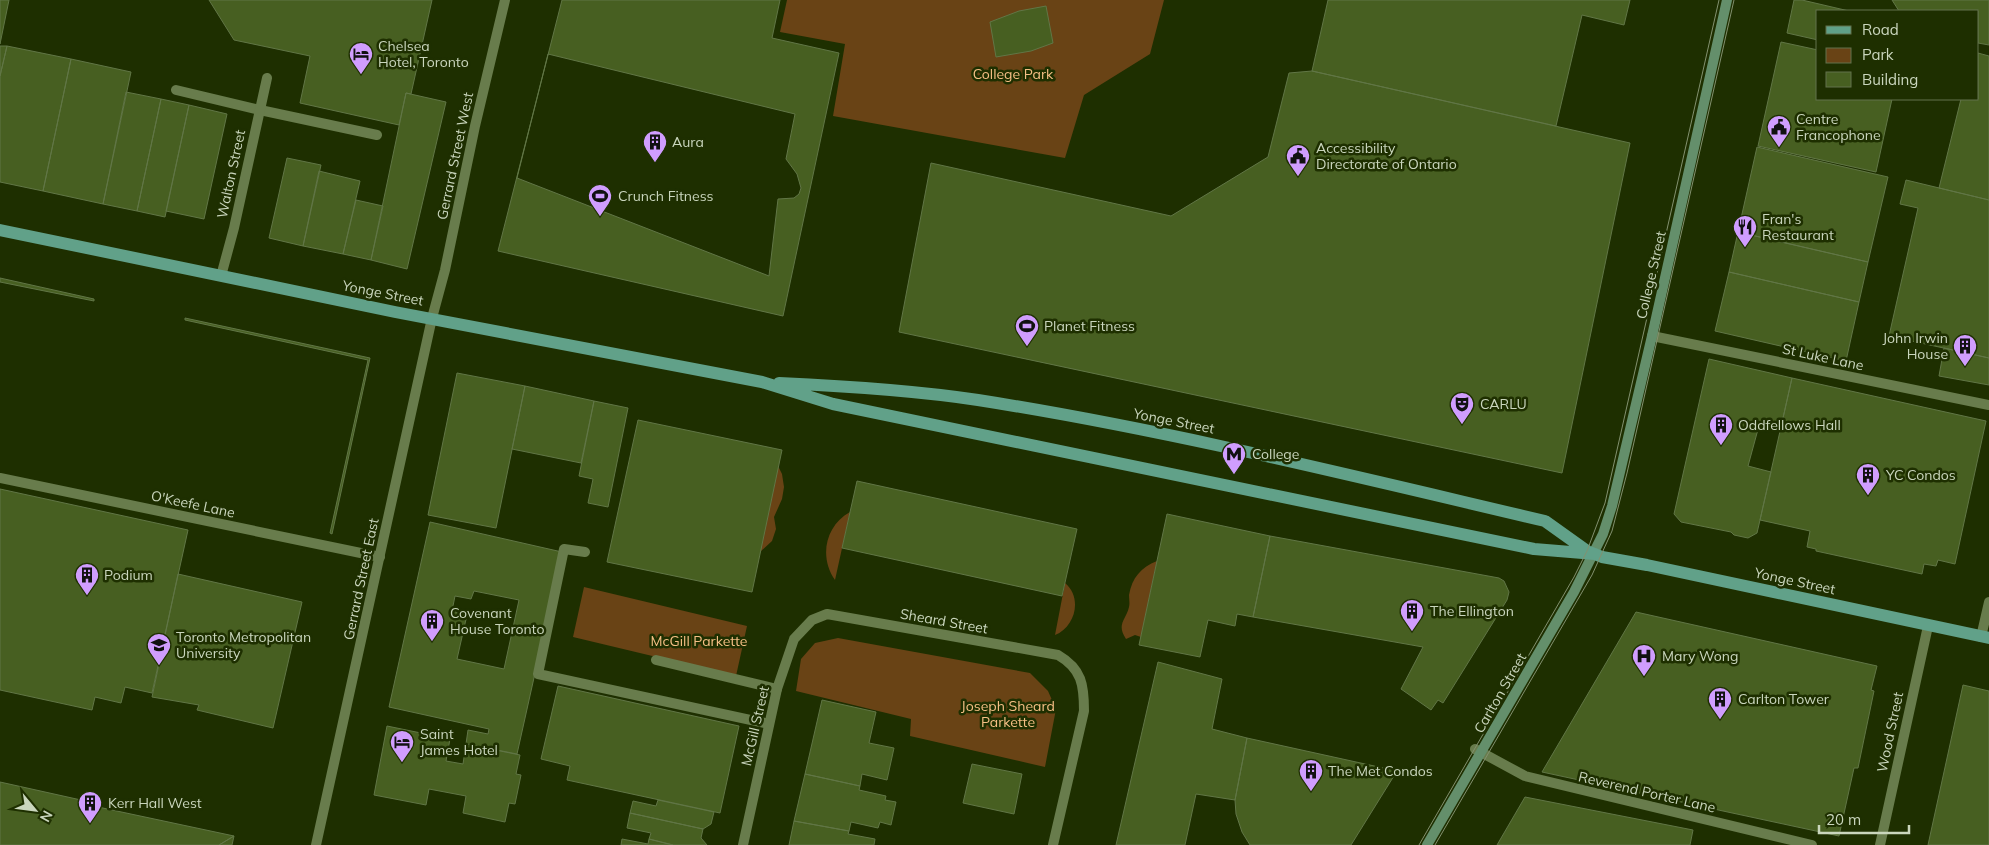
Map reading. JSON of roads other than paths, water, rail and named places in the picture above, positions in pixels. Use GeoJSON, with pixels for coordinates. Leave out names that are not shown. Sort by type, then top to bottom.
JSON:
{"type":"FeatureCollection","features":[{"type":"Feature","properties":{"kind":"main road","name":"College Street"},"geometry":{"type":"LineString","coordinates":[[1594,554],[1612,506],[1727,0]]}},
{"type":"Feature","properties":{"kind":"main road","name":"Yonge Street"},"geometry":{"type":"LineString","coordinates":[[0,230],[220,276],[762,382],[833,404],[1524,547],[1594,554],[1985,638]]}},
{"type":"Feature","properties":{"kind":"main road","name":"Yonge Street"},"geometry":{"type":"LineString","coordinates":[[762,382],[840,386],[977,400],[1203,441],[1545,522],[1594,554]]}},
{"type":"Feature","properties":{"kind":"main road","name":"Carlton Street"},"geometry":{"type":"LineString","coordinates":[[1427,845],[1478,750],[1594,554]]}},
{"type":"Feature","properties":{"kind":"street","name":"Gerrard Street West"},"geometry":{"type":"LineString","coordinates":[[432,318],[445,270],[475,126],[505,0]]}},
{"type":"Feature","properties":{"kind":"street","name":"Walton Street"},"geometry":{"type":"LineString","coordinates":[[220,276],[234,228],[267,78]]}},
{"type":"Feature","properties":{"kind":"street"},"geometry":{"type":"LineString","coordinates":[[176,90],[377,135]]}},
{"type":"Feature","properties":{"kind":"street","name":"Gerrard Street East"},"geometry":{"type":"LineString","coordinates":[[316,845],[432,318]]}},
{"type":"Feature","properties":{"kind":"street","name":"St Luke Lane"},"geometry":{"type":"LineString","coordinates":[[1652,336],[1989,405]]}},
{"type":"Feature","properties":{"kind":"street","name":"O'Keefe Lane"},"geometry":{"type":"LineString","coordinates":[[0,478],[380,557]]}},
{"type":"Feature","properties":{"kind":"street"},"geometry":{"type":"LineString","coordinates":[[585,552],[564,549],[538,674],[768,724]]}},
{"type":"Feature","properties":{"kind":"street"},"geometry":{"type":"LineString","coordinates":[[1985,638],[1989,602]]}},
{"type":"Feature","properties":{"kind":"street","name":"Sheard Street"},"geometry":{"type":"LineString","coordinates":[[812,620],[827,614],[1058,656],[1070,662],[1078,673],[1084,692],[1084,711],[1053,845]]}},
{"type":"Feature","properties":{"kind":"street","name":"McGill Street"},"geometry":{"type":"LineString","coordinates":[[743,845],[777,689],[794,639],[812,620]]}},
{"type":"Feature","properties":{"kind":"street","name":"Wood Street"},"geometry":{"type":"LineString","coordinates":[[1880,845],[1928,626]]}},
{"type":"Feature","properties":{"kind":"street"},"geometry":{"type":"LineString","coordinates":[[656,660],[777,689]]}},
{"type":"Feature","properties":{"kind":"street","name":"Reverend Porter Lane"},"geometry":{"type":"LineString","coordinates":[[1478,750],[1525,776],[1812,845]]}},
{"type":"Feature","properties":{"kind":"tram line"},"geometry":{"type":"LineString","coordinates":[[1419,845],[1574,577],[1587,551],[1605,503],[1719,0]]}},
{"type":"Feature","properties":{"kind":"tram line"},"geometry":{"type":"LineString","coordinates":[[1435,845],[1592,575],[1612,531],[1627,473],[1734,0]]}},
{"type":"Feature","properties":{"kind":"place","name":"Chelsea Hotel, Toronto"},"geometry":{"type":"Point","coordinates":[361,75]}},
{"type":"Feature","properties":{"kind":"place","name":"Centre Francophone"},"geometry":{"type":"Point","coordinates":[1779,148]}},
{"type":"Feature","properties":{"kind":"place","name":"Aura"},"geometry":{"type":"Point","coordinates":[655,163]}},
{"type":"Feature","properties":{"kind":"place","name":"Accessibility Directorate of Ontario"},"geometry":{"type":"Point","coordinates":[1298,177]}},
{"type":"Feature","properties":{"kind":"place","name":"Crunch Fitness"},"geometry":{"type":"Point","coordinates":[600,217]}},
{"type":"Feature","properties":{"kind":"place","name":"Fran's Restaurant"},"geometry":{"type":"Point","coordinates":[1745,248]}},
{"type":"Feature","properties":{"kind":"place","name":"Planet Fitness"},"geometry":{"type":"Point","coordinates":[1027,347]}},
{"type":"Feature","properties":{"kind":"place","name":"John Irwin House"},"geometry":{"type":"Point","coordinates":[1965,367]}},
{"type":"Feature","properties":{"kind":"place","name":"CARLU"},"geometry":{"type":"Point","coordinates":[1462,425]}},
{"type":"Feature","properties":{"kind":"place","name":"Oddfellows Hall"},"geometry":{"type":"Point","coordinates":[1721,446]}},
{"type":"Feature","properties":{"kind":"place","name":"College"},"geometry":{"type":"Point","coordinates":[1234,475]}},
{"type":"Feature","properties":{"kind":"place","name":"YC Condos"},"geometry":{"type":"Point","coordinates":[1868,496]}},
{"type":"Feature","properties":{"kind":"place","name":"Podium"},"geometry":{"type":"Point","coordinates":[87,596]}},
{"type":"Feature","properties":{"kind":"place","name":"The Ellington"},"geometry":{"type":"Point","coordinates":[1412,632]}},
{"type":"Feature","properties":{"kind":"place","name":"Covenant House Toronto"},"geometry":{"type":"Point","coordinates":[432,642]}},
{"type":"Feature","properties":{"kind":"place","name":"Toronto Metropolitan University"},"geometry":{"type":"Point","coordinates":[159,666]}},
{"type":"Feature","properties":{"kind":"place","name":"Mary Wong"},"geometry":{"type":"Point","coordinates":[1644,677]}},
{"type":"Feature","properties":{"kind":"place","name":"Carlton Tower"},"geometry":{"type":"Point","coordinates":[1720,720]}},
{"type":"Feature","properties":{"kind":"place","name":"Saint James Hotel"},"geometry":{"type":"Point","coordinates":[402,763]}},
{"type":"Feature","properties":{"kind":"place","name":"The Met Condos"},"geometry":{"type":"Point","coordinates":[1311,792]}},
{"type":"Feature","properties":{"kind":"place","name":"Kerr Hall West"},"geometry":{"type":"Point","coordinates":[90,824]}},
{"type":"Feature","properties":{"kind":"park label","name":"College Park"},"geometry":{"type":"Point","coordinates":[1013,74]}},
{"type":"Feature","properties":{"kind":"park label","name":"McGill Parkette"},"geometry":{"type":"Point","coordinates":[699,641]}},
{"type":"Feature","properties":{"kind":"park label","name":"Joseph Sheard Parkette"},"geometry":{"type":"Point","coordinates":[1008,714]}}]}
